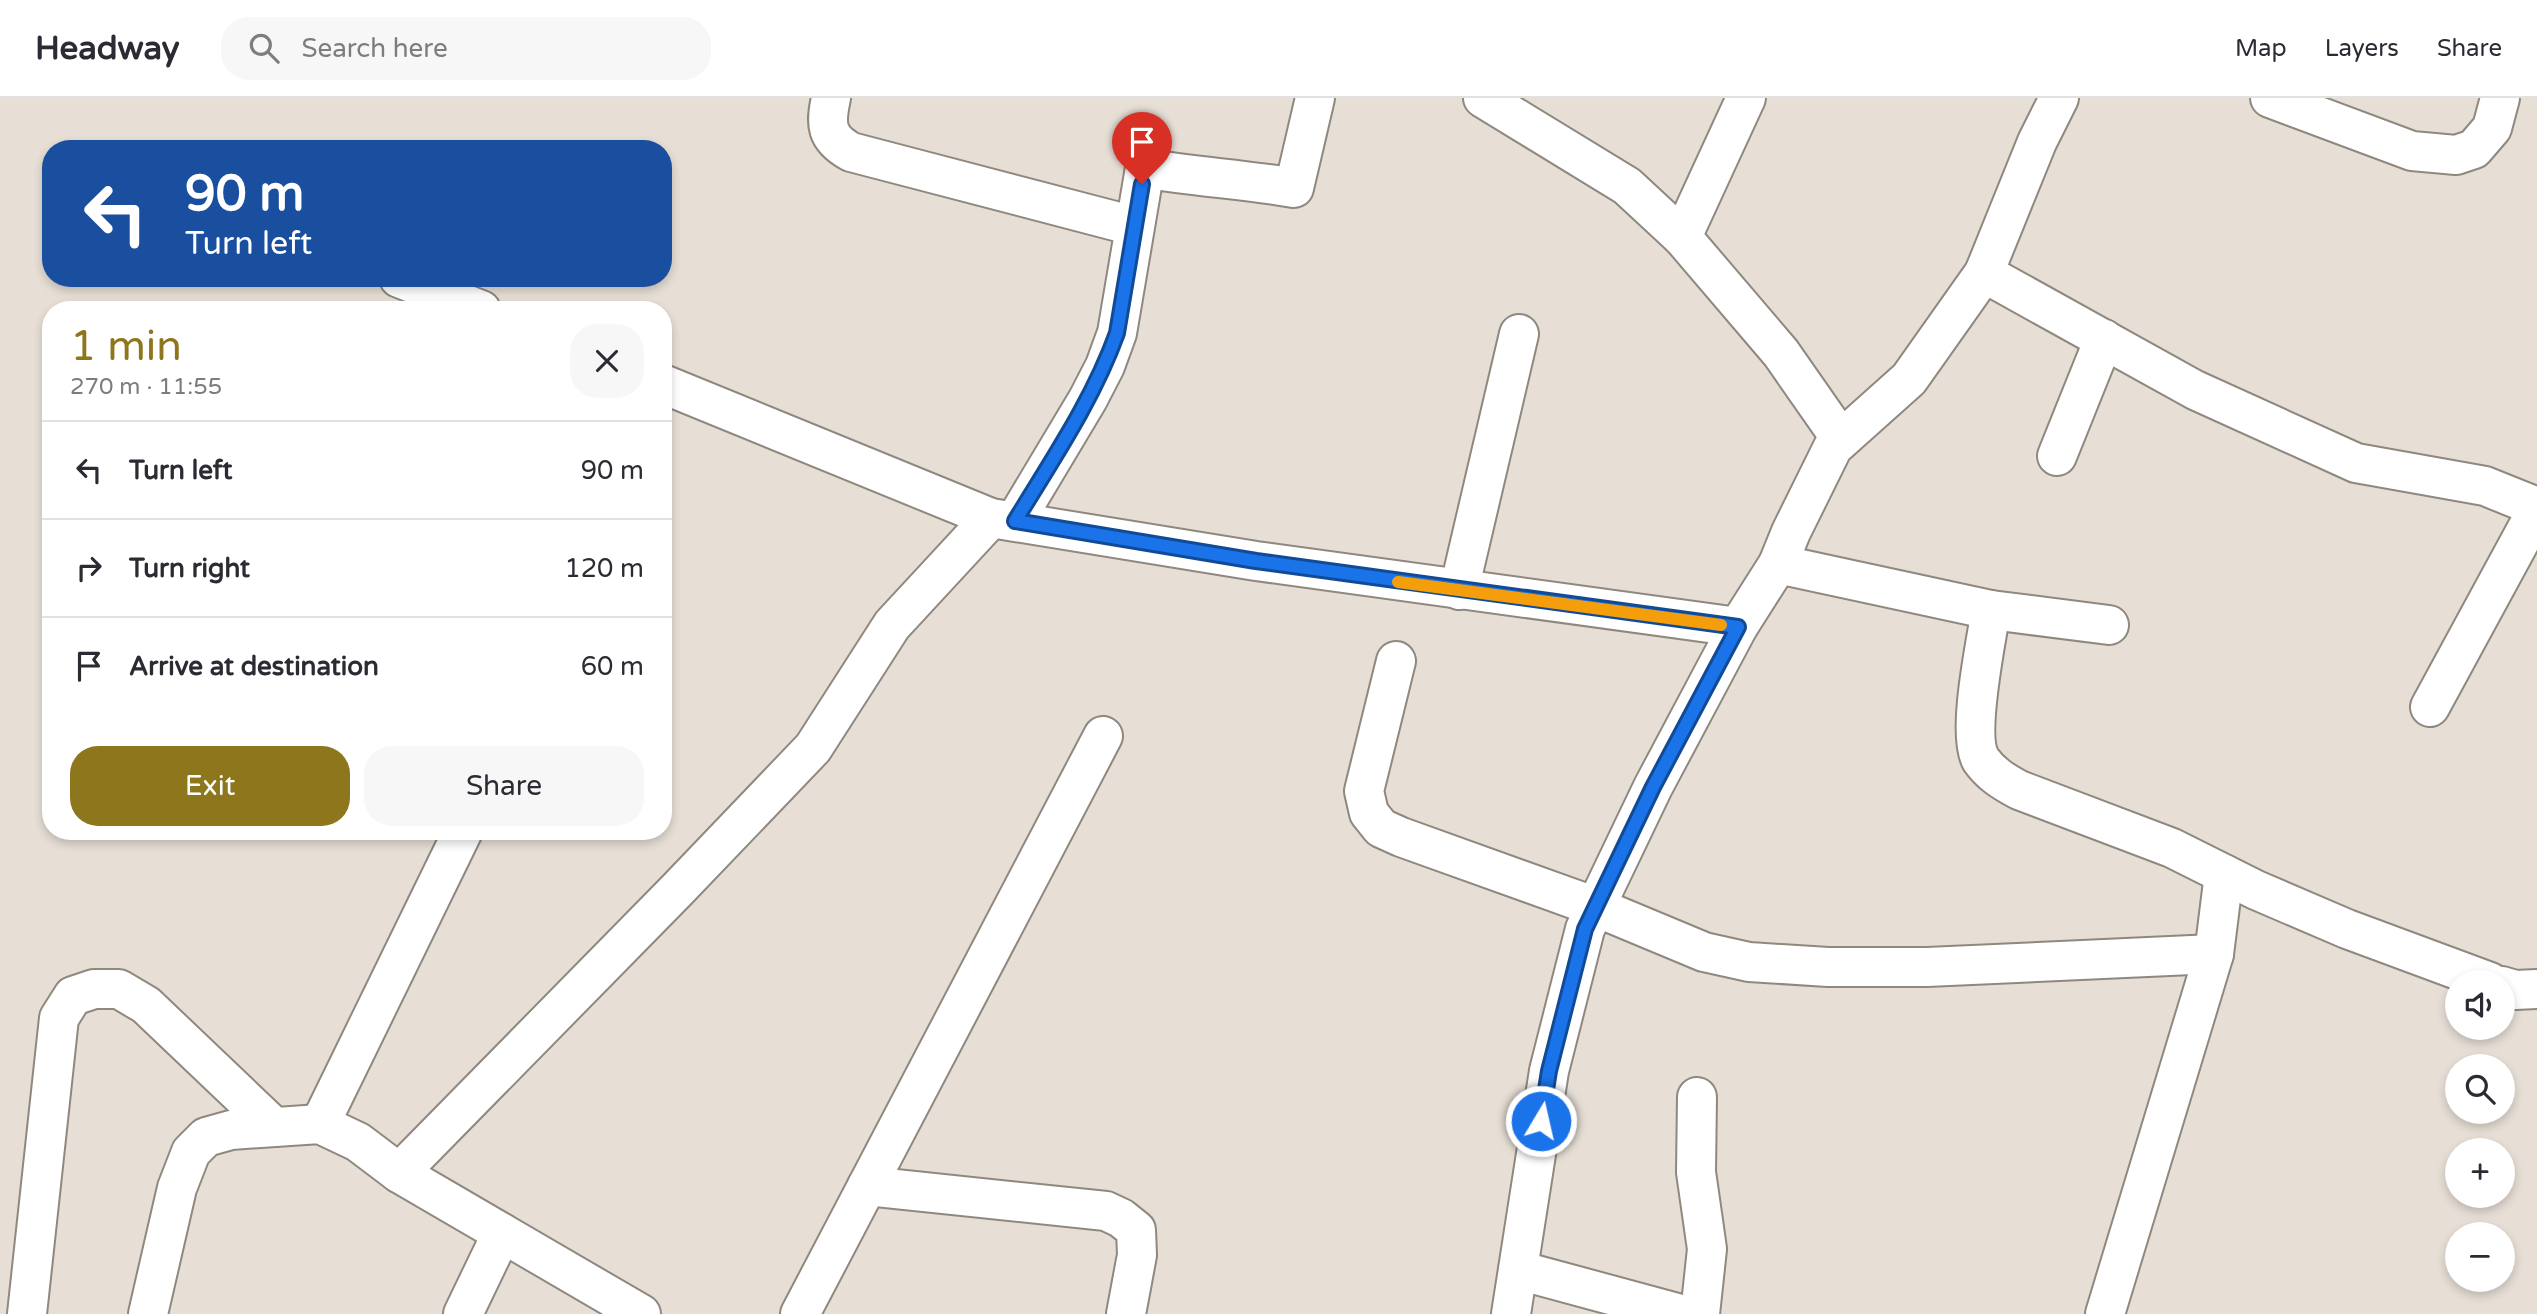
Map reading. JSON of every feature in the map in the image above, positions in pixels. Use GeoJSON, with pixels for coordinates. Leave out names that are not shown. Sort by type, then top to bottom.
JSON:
{"type":"FeatureCollection","features":[{"type":"Feature","properties":{"kind":"street"},"geometry":{"type":"LineString","coordinates":[[831,98],[827,117],[830,134],[838,145],[851,152],[1134,226]]}},
{"type":"Feature","properties":{"kind":"street"},"geometry":{"type":"LineString","coordinates":[[399,1173],[813,748],[892,625],[1003,520],[1088,399],[1105,366],[1117,333],[1145,168],[1294,188],[1315,98]]}},
{"type":"Feature","properties":{"kind":"street"},"geometry":{"type":"LineString","coordinates":[[1483,98],[1627,186],[1682,237],[1781,353],[1841,439]]}},
{"type":"Feature","properties":{"kind":"street"},"geometry":{"type":"LineString","coordinates":[[1682,237],[1746,98]]}},
{"type":"Feature","properties":{"kind":"street"},"geometry":{"type":"LineString","coordinates":[[1511,1314],[1549,1071],[1585,929],[1653,787],[1738,627],[1778,564],[1833,447],[1909,379],[1984,274],[2037,142],[2059,98]]}},
{"type":"Feature","properties":{"kind":"street"},"geometry":{"type":"LineString","coordinates":[[2270,98],[2412,151],[2456,155],[2474,149],[2492,128],[2500,98]]}},
{"type":"Feature","properties":{"kind":"street"},"geometry":{"type":"LineString","coordinates":[[1984,274],[2195,390],[2356,463],[2485,486],[2537,509],[2430,707]]}},
{"type":"Feature","properties":{"kind":"street"},"geometry":{"type":"LineString","coordinates":[[422,287],[458,301]]}},
{"type":"Feature","properties":{"kind":"street"},"geometry":{"type":"LineString","coordinates":[[1459,590],[1519,334]]}},
{"type":"Feature","properties":{"kind":"street"},"geometry":{"type":"LineString","coordinates":[[2057,456],[2104,339]]}},
{"type":"Feature","properties":{"kind":"street"},"geometry":{"type":"LineString","coordinates":[[672,388],[1003,520],[1256,561],[1738,627]]}},
{"type":"Feature","properties":{"kind":"street"},"geometry":{"type":"LineString","coordinates":[[1778,564],[1991,610],[2109,625]]}},
{"type":"Feature","properties":{"kind":"street"},"geometry":{"type":"LineString","coordinates":[[1991,610],[1975,728],[1980,758],[1997,778],[2019,790],[2172,848],[2347,929],[2455,970]]}},
{"type":"Feature","properties":{"kind":"street"},"geometry":{"type":"LineString","coordinates":[[1396,661],[1364,791],[1369,813],[1381,828],[1596,907],[1704,952],[1749,962],[1828,967],[1927,967],[2214,954]]}},
{"type":"Feature","properties":{"kind":"street"},"geometry":{"type":"LineString","coordinates":[[800,1314],[1103,736]]}},
{"type":"Feature","properties":{"kind":"street"},"geometry":{"type":"LineString","coordinates":[[320,1124],[459,840]]}},
{"type":"Feature","properties":{"kind":"street"},"geometry":{"type":"LineString","coordinates":[[2117,1311],[2214,954],[2224,874]]}},
{"type":"Feature","properties":{"kind":"street"},"geometry":{"type":"LineString","coordinates":[[27,1314],[59,1018],[73,996],[94,989],[119,989],[146,1005],[274,1127]]}},
{"type":"Feature","properties":{"kind":"street"},"geometry":{"type":"LineString","coordinates":[[2515,990],[2537,989]]}},
{"type":"Feature","properties":{"kind":"street"},"geometry":{"type":"LineString","coordinates":[[1697,1097],[1696,1172],[1707,1249],[1700,1314]]}},
{"type":"Feature","properties":{"kind":"street"},"geometry":{"type":"LineString","coordinates":[[148,1314],[177,1188],[191,1152],[206,1137],[231,1130],[320,1124],[358,1142],[399,1173],[641,1314]]}},
{"type":"Feature","properties":{"kind":"street"},"geometry":{"type":"LineString","coordinates":[[867,1186],[1106,1211],[1121,1218],[1136,1230],[1137,1242],[1126,1314]]}},
{"type":"Feature","properties":{"kind":"street"},"geometry":{"type":"LineString","coordinates":[[463,1314],[502,1233]]}},
{"type":"Feature","properties":{"kind":"street"},"geometry":{"type":"LineString","coordinates":[[1518,1270],[1681,1314]]}},
{"type":"Feature","properties":{"kind":"slow traffic"},"geometry":{"type":"LineString","coordinates":[[1398,582],[1721,625]]}},
{"type":"Feature","properties":{"kind":"route"},"geometry":{"type":"LineString","coordinates":[[1142,184],[1117,333],[1105,366],[1015,521],[1256,561],[1738,627],[1653,787],[1585,929],[1549,1071],[1541,1121]]}}]}
